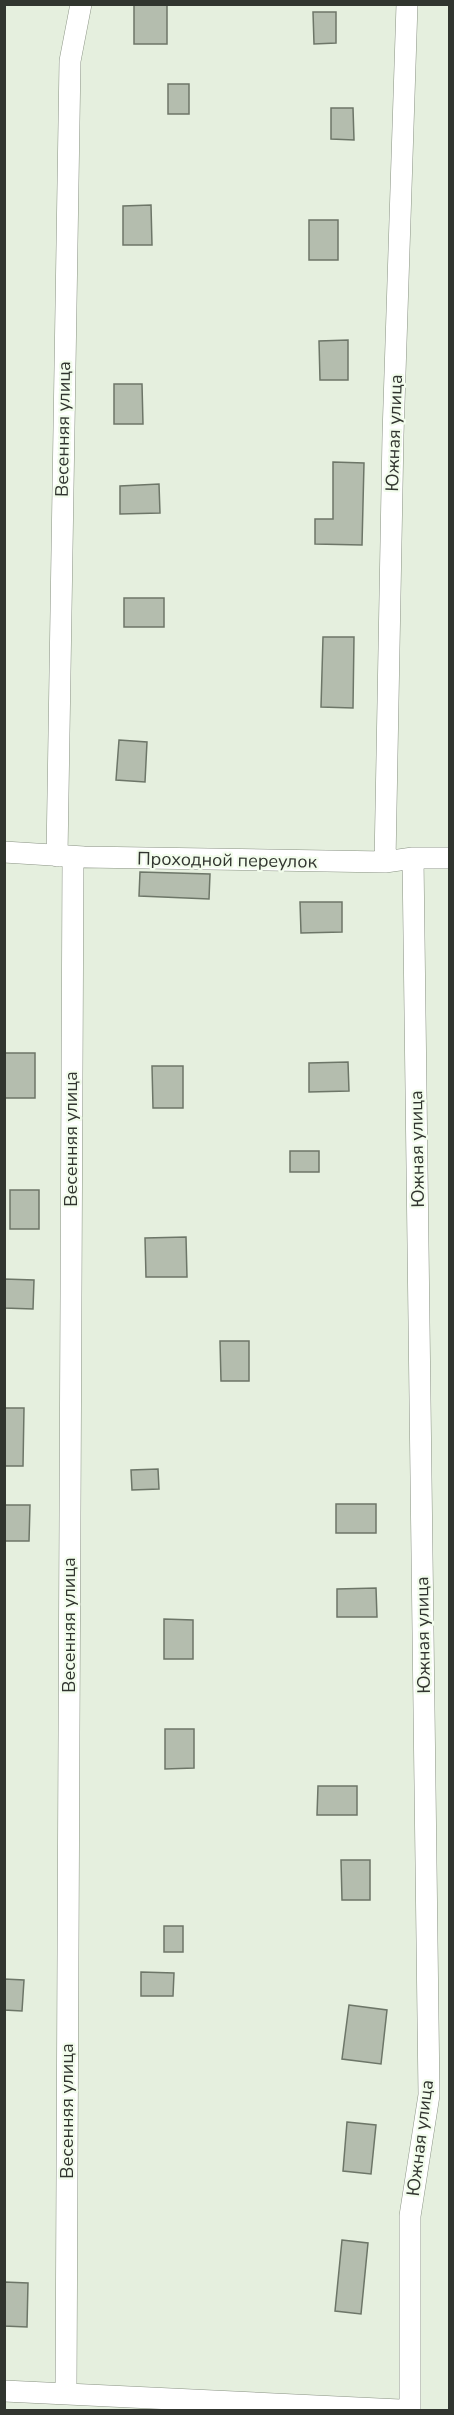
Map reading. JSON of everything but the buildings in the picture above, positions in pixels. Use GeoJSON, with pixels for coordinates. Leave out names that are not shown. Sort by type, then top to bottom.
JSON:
{"type":"FeatureCollection","features":[{"type":"Feature","properties":{"kind":"street","name":"Весенняя улица"},"geometry":{"type":"LineString","coordinates":[[66,2393],[65,856],[70,61],[81,4]]}},
{"type":"Feature","properties":{"kind":"street","name":"Южная улица"},"geometry":{"type":"LineString","coordinates":[[384,862],[393,435],[407,4]]}},
{"type":"Feature","properties":{"kind":"street","name":"Проходной переулок"},"geometry":{"type":"LineString","coordinates":[[4,852],[65,856],[384,862],[413,858],[450,858]]}},
{"type":"Feature","properties":{"kind":"street","name":"Южная улица"},"geometry":{"type":"LineString","coordinates":[[410,2410],[410,2217],[429,2096],[413,858]]}},
{"type":"Feature","properties":{"kind":"street"},"geometry":{"type":"LineString","coordinates":[[4,2391],[66,2393],[114,2403],[400,2410]]}}]}
